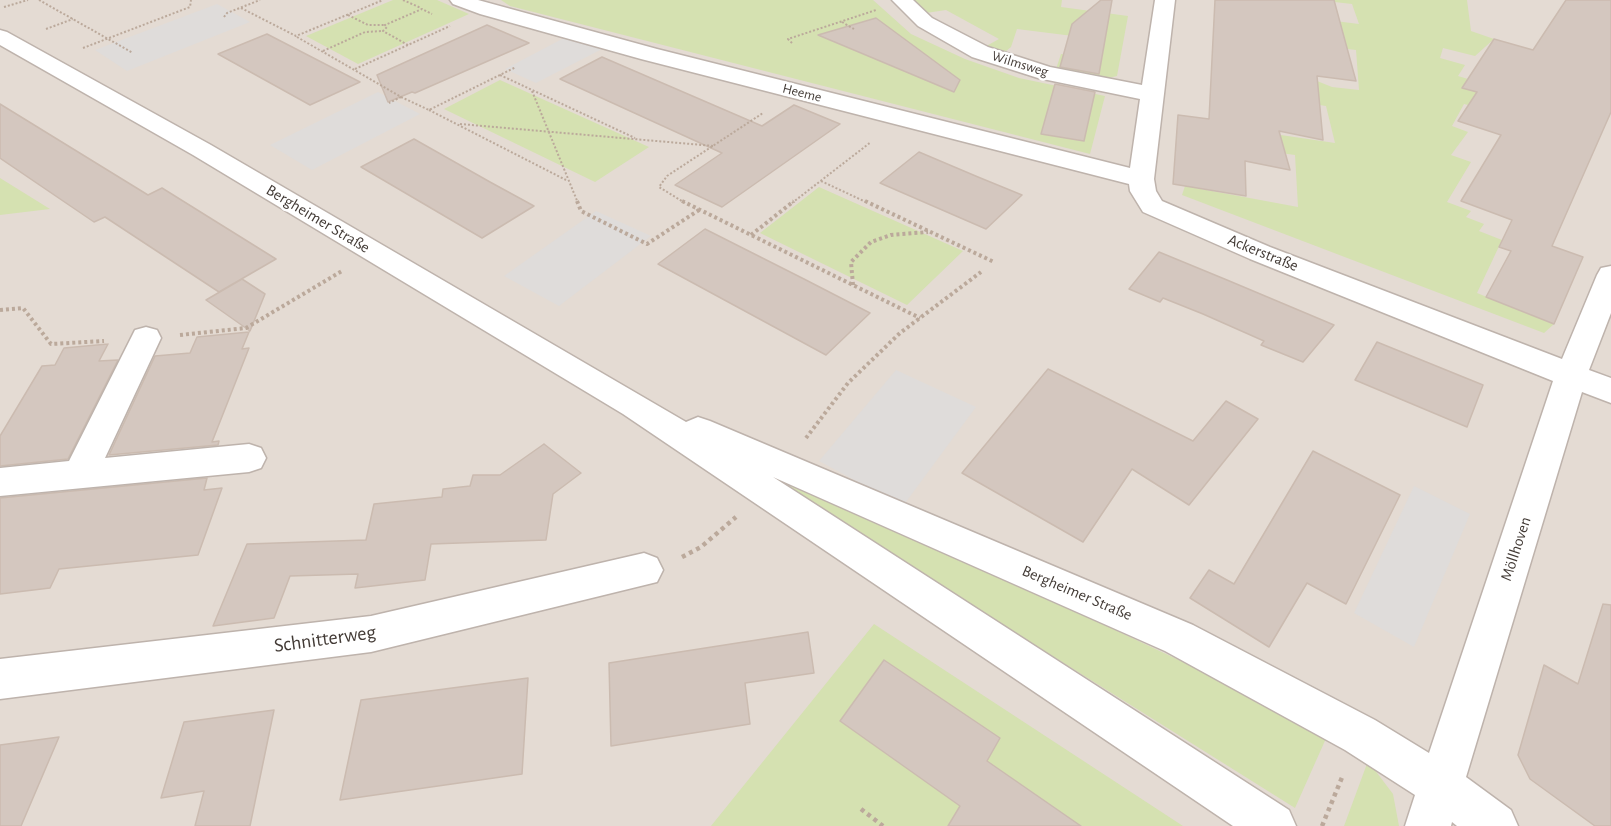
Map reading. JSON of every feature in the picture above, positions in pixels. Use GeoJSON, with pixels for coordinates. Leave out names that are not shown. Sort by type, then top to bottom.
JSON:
{"type":"FeatureCollection","features":[{"type":"Feature","properties":{"kind":"street","name":"Wilmsweg"},"geometry":{"type":"LineString","coordinates":[[902,0],[932,27],[980,52],[1046,73],[1152,94]]}},
{"type":"Feature","properties":{"kind":"street"},"geometry":{"type":"LineString","coordinates":[[1141,179],[1165,0]]}},
{"type":"Feature","properties":{"kind":"street","name":"Heeme"},"geometry":{"type":"LineString","coordinates":[[464,1],[649,54],[1141,179]]}},
{"type":"Feature","properties":{"kind":"street","name":"Bergheimer Straße"},"geometry":{"type":"LineString","coordinates":[[0,36],[130,112],[202,150],[635,405],[772,477],[1274,826]]}},
{"type":"Feature","properties":{"kind":"street","name":"Ackerstraße"},"geometry":{"type":"LineString","coordinates":[[1141,179],[1146,199],[1164,213],[1611,391]]}},
{"type":"Feature","properties":{"kind":"street","name":"Möllhoven"},"geometry":{"type":"LineString","coordinates":[[1434,806],[1571,376],[1611,275]]}},
{"type":"Feature","properties":{"kind":"street"},"geometry":{"type":"LineString","coordinates":[[80,474],[146,338]]}},
{"type":"Feature","properties":{"kind":"street"},"geometry":{"type":"LineString","coordinates":[[0,482],[249,458]]}},
{"type":"Feature","properties":{"kind":"street","name":"Bergheimer Straße"},"geometry":{"type":"LineString","coordinates":[[772,477],[901,520],[1179,638],[1360,735],[1434,806],[1495,826]]}},
{"type":"Feature","properties":{"kind":"street","name":"Schnitterweg"},"geometry":{"type":"LineString","coordinates":[[0,679],[371,634],[644,570]]}},
{"type":"Feature","properties":{"kind":"path"},"geometry":{"type":"LineString","coordinates":[[0,8],[28,0]]}},
{"type":"Feature","properties":{"kind":"path"},"geometry":{"type":"LineString","coordinates":[[39,0],[133,53]]}},
{"type":"Feature","properties":{"kind":"path"},"geometry":{"type":"LineString","coordinates":[[80,49],[190,8],[191,0]]}},
{"type":"Feature","properties":{"kind":"path"},"geometry":{"type":"LineString","coordinates":[[224,17],[227,13],[260,0]]}},
{"type":"Feature","properties":{"kind":"path"},"geometry":{"type":"LineString","coordinates":[[296,36],[383,0]]}},
{"type":"Feature","properties":{"kind":"path"},"geometry":{"type":"LineString","coordinates":[[403,0],[439,16]]}},
{"type":"Feature","properties":{"kind":"path"},"geometry":{"type":"LineString","coordinates":[[792,43],[788,39],[902,0]]}},
{"type":"Feature","properties":{"kind":"path"},"geometry":{"type":"LineString","coordinates":[[348,15],[368,25],[386,25],[432,4]]}},
{"type":"Feature","properties":{"kind":"path"},"geometry":{"type":"LineString","coordinates":[[241,8],[296,36],[401,97],[460,124],[567,181]]}},
{"type":"Feature","properties":{"kind":"path"},"geometry":{"type":"LineString","coordinates":[[355,69],[455,24],[447,20]]}},
{"type":"Feature","properties":{"kind":"path"},"geometry":{"type":"LineString","coordinates":[[841,21],[854,29]]}},
{"type":"Feature","properties":{"kind":"path"},"geometry":{"type":"LineString","coordinates":[[365,32],[363,29],[368,25]]}},
{"type":"Feature","properties":{"kind":"path"},"geometry":{"type":"LineString","coordinates":[[383,32],[386,25]]}},
{"type":"Feature","properties":{"kind":"path"},"geometry":{"type":"LineString","coordinates":[[322,51],[365,32],[383,32],[409,45]]}},
{"type":"Feature","properties":{"kind":"path"},"geometry":{"type":"LineString","coordinates":[[429,110],[516,67]]}},
{"type":"Feature","properties":{"kind":"path"},"geometry":{"type":"LineString","coordinates":[[500,75],[638,140]]}},
{"type":"Feature","properties":{"kind":"path"},"geometry":{"type":"LineString","coordinates":[[532,91],[581,211],[647,244],[699,210]]}},
{"type":"Feature","properties":{"kind":"path"},"geometry":{"type":"LineString","coordinates":[[797,91],[667,176],[658,187],[663,192],[920,318]]}},
{"type":"Feature","properties":{"kind":"path"},"geometry":{"type":"LineString","coordinates":[[388,103],[401,97]]}},
{"type":"Feature","properties":{"kind":"path"},"geometry":{"type":"LineString","coordinates":[[751,235],[901,118]]}},
{"type":"Feature","properties":{"kind":"path"},"geometry":{"type":"LineString","coordinates":[[460,124],[714,146]]}},
{"type":"Feature","properties":{"kind":"path"},"geometry":{"type":"LineString","coordinates":[[820,181],[994,262]]}},
{"type":"Feature","properties":{"kind":"path"},"geometry":{"type":"LineString","coordinates":[[853,285],[851,262],[871,242],[891,235],[929,232]]}},
{"type":"Feature","properties":{"kind":"path"},"geometry":{"type":"LineString","coordinates":[[0,310],[23,308],[51,344],[246,328],[373,252]]}},
{"type":"Feature","properties":{"kind":"path"},"geometry":{"type":"LineString","coordinates":[[644,570],[669,564],[701,547],[772,477],[848,383],[900,333],[981,272]]}},
{"type":"Feature","properties":{"kind":"path"},"geometry":{"type":"LineString","coordinates":[[1322,826],[1360,735]]}},
{"type":"Feature","properties":{"kind":"path"},"geometry":{"type":"LineString","coordinates":[[861,809],[883,826]]}},
{"type":"Feature","properties":{"kind":"shaded area"},"geometry":{"type":"Polygon","coordinates":[[[0,0],[1611,0],[1611,826],[0,826],[0,0]]]}},
{"type":"Feature","properties":{"kind":"shaded area"},"geometry":{"type":"Polygon","coordinates":[[[217,4],[250,22],[127,71],[95,50],[217,4]]]}},
{"type":"Feature","properties":{"kind":"shaded area"},"geometry":{"type":"Polygon","coordinates":[[[566,37],[604,48],[536,83],[505,69],[566,37]]]}},
{"type":"Feature","properties":{"kind":"shaded area"},"geometry":{"type":"Polygon","coordinates":[[[378,92],[420,114],[312,170],[270,145],[378,92]]]}},
{"type":"Feature","properties":{"kind":"shaded area"},"geometry":{"type":"Polygon","coordinates":[[[596,211],[651,236],[559,306],[504,276],[596,211]]]}},
{"type":"Feature","properties":{"kind":"shaded area"},"geometry":{"type":"Polygon","coordinates":[[[896,370],[976,407],[903,506],[819,461],[896,370]]]}},
{"type":"Feature","properties":{"kind":"shaded area"},"geometry":{"type":"Polygon","coordinates":[[[1414,486],[1470,514],[1414,647],[1354,613],[1414,486]]]}},
{"type":"Feature","properties":{"kind":"green space"},"geometry":{"type":"Polygon","coordinates":[[[393,0],[437,0],[469,14],[358,64],[306,36],[393,0]]]}},
{"type":"Feature","properties":{"kind":"green space"},"geometry":{"type":"Polygon","coordinates":[[[501,0],[873,0],[911,34],[965,59],[1019,78],[1105,96],[1090,154],[510,6],[501,0]]]}},
{"type":"Feature","properties":{"kind":"green space"},"geometry":{"type":"Polygon","coordinates":[[[912,0],[1062,0],[1061,7],[1128,16],[1117,76],[1108,78],[1056,69],[1061,54],[1102,59],[1105,40],[1017,29],[1011,47],[1000,56],[981,49],[999,39],[946,10],[926,13],[912,0]]]}},
{"type":"Feature","properties":{"kind":"green space"},"geometry":{"type":"Polygon","coordinates":[[[1317,0],[1467,0],[1471,31],[1494,39],[1475,56],[1443,48],[1440,58],[1465,65],[1458,76],[1468,79],[1487,95],[1476,107],[1464,104],[1452,126],[1468,132],[1451,155],[1471,162],[1447,202],[1471,211],[1466,217],[1484,224],[1479,231],[1502,240],[1477,293],[1554,324],[1544,333],[1182,195],[1185,186],[1298,207],[1295,155],[1273,152],[1274,134],[1335,143],[1326,106],[1273,98],[1312,79],[1332,87],[1359,90],[1356,50],[1274,40],[1279,14],[1359,24],[1352,4],[1317,0]]]}},
{"type":"Feature","properties":{"kind":"green space"},"geometry":{"type":"Polygon","coordinates":[[[500,80],[649,147],[595,182],[444,109],[500,80]]]}},
{"type":"Feature","properties":{"kind":"green space"},"geometry":{"type":"Polygon","coordinates":[[[0,178],[50,209],[0,215],[0,178]]]}},
{"type":"Feature","properties":{"kind":"green space"},"geometry":{"type":"Polygon","coordinates":[[[819,187],[963,251],[907,305],[760,233],[819,187]]]}},
{"type":"Feature","properties":{"kind":"green space"},"geometry":{"type":"Polygon","coordinates":[[[795,479],[1200,670],[1328,734],[1295,808],[786,489],[795,479]]]}},
{"type":"Feature","properties":{"kind":"green space"},"geometry":{"type":"Polygon","coordinates":[[[874,624],[1183,826],[711,826],[874,624]]]}},
{"type":"Feature","properties":{"kind":"green space"},"geometry":{"type":"Polygon","coordinates":[[[1368,761],[1393,794],[1399,826],[1344,826],[1368,761]]]}},
{"type":"Feature","properties":{"kind":"building"},"geometry":{"type":"Polygon","coordinates":[[[1101,0],[1112,0],[1099,74],[1060,67],[1072,24],[1101,0]]]}},
{"type":"Feature","properties":{"kind":"building"},"geometry":{"type":"Polygon","coordinates":[[[1215,0],[1334,0],[1356,81],[1317,76],[1323,140],[1279,131],[1290,170],[1245,161],[1246,196],[1173,184],[1178,115],[1209,119],[1215,0]]]}},
{"type":"Feature","properties":{"kind":"building"},"geometry":{"type":"Polygon","coordinates":[[[1566,0],[1611,0],[1611,112],[1552,246],[1583,257],[1554,324],[1486,297],[1511,251],[1499,247],[1512,220],[1461,201],[1501,135],[1458,121],[1477,92],[1462,88],[1494,39],[1533,50],[1566,0]]]}},
{"type":"Feature","properties":{"kind":"building"},"geometry":{"type":"Polygon","coordinates":[[[876,18],[960,80],[954,92],[818,35],[876,18]]]}},
{"type":"Feature","properties":{"kind":"building"},"geometry":{"type":"Polygon","coordinates":[[[487,25],[529,43],[415,93],[412,92],[388,102],[377,75],[487,25]]]}},
{"type":"Feature","properties":{"kind":"building"},"geometry":{"type":"Polygon","coordinates":[[[267,34],[360,82],[310,105],[218,54],[267,34]]]}},
{"type":"Feature","properties":{"kind":"building"},"geometry":{"type":"Polygon","coordinates":[[[602,57],[762,126],[794,105],[840,124],[722,207],[675,185],[722,153],[560,79],[602,57]]]}},
{"type":"Feature","properties":{"kind":"building"},"geometry":{"type":"Polygon","coordinates":[[[1055,84],[1095,92],[1084,141],[1041,134],[1055,84]]]}},
{"type":"Feature","properties":{"kind":"building"},"geometry":{"type":"Polygon","coordinates":[[[0,104],[148,195],[162,188],[276,259],[219,292],[105,217],[94,222],[0,158],[0,104]]]}},
{"type":"Feature","properties":{"kind":"building"},"geometry":{"type":"Polygon","coordinates":[[[414,139],[534,206],[482,238],[361,167],[414,139]]]}},
{"type":"Feature","properties":{"kind":"building"},"geometry":{"type":"Polygon","coordinates":[[[919,152],[1022,195],[986,229],[880,183],[919,152]]]}},
{"type":"Feature","properties":{"kind":"building"},"geometry":{"type":"Polygon","coordinates":[[[705,229],[870,313],[826,355],[658,264],[705,229]]]}},
{"type":"Feature","properties":{"kind":"building"},"geometry":{"type":"Polygon","coordinates":[[[1159,252],[1334,325],[1303,362],[1261,345],[1264,341],[1203,314],[1163,298],[1160,302],[1129,289],[1159,252]]]}},
{"type":"Feature","properties":{"kind":"building"},"geometry":{"type":"Polygon","coordinates":[[[242,279],[265,294],[250,331],[206,300],[242,279]]]}},
{"type":"Feature","properties":{"kind":"building"},"geometry":{"type":"Polygon","coordinates":[[[249,332],[242,349],[249,348],[212,442],[219,441],[218,445],[109,455],[155,356],[190,353],[197,337],[249,332]]]}},
{"type":"Feature","properties":{"kind":"building"},"geometry":{"type":"Polygon","coordinates":[[[1377,342],[1483,385],[1467,427],[1355,380],[1377,342]]]}},
{"type":"Feature","properties":{"kind":"building"},"geometry":{"type":"Polygon","coordinates":[[[108,344],[99,361],[118,360],[68,459],[0,466],[0,436],[42,366],[55,365],[64,348],[108,344]]]}},
{"type":"Feature","properties":{"kind":"building"},"geometry":{"type":"Polygon","coordinates":[[[1048,369],[1193,441],[1226,401],[1258,419],[1189,505],[1132,469],[1083,542],[962,473],[1048,369]]]}},
{"type":"Feature","properties":{"kind":"building"},"geometry":{"type":"Polygon","coordinates":[[[544,444],[581,473],[553,494],[546,540],[431,544],[425,580],[355,588],[358,574],[290,576],[274,618],[213,626],[247,544],[366,540],[374,504],[442,497],[443,489],[470,486],[473,475],[500,475],[544,444]]]}},
{"type":"Feature","properties":{"kind":"building"},"geometry":{"type":"Polygon","coordinates":[[[1313,451],[1400,495],[1346,604],[1307,583],[1269,647],[1190,598],[1209,570],[1234,584],[1313,451]]]}},
{"type":"Feature","properties":{"kind":"building"},"geometry":{"type":"Polygon","coordinates":[[[207,478],[204,490],[222,488],[198,555],[59,569],[50,588],[0,594],[0,498],[207,478]]]}},
{"type":"Feature","properties":{"kind":"building"},"geometry":{"type":"Polygon","coordinates":[[[1603,604],[1611,605],[1611,826],[1595,826],[1530,779],[1518,755],[1544,665],[1578,684],[1603,604]]]}},
{"type":"Feature","properties":{"kind":"building"},"geometry":{"type":"Polygon","coordinates":[[[808,632],[814,673],[745,683],[750,724],[611,746],[609,663],[808,632]]]}},
{"type":"Feature","properties":{"kind":"building"},"geometry":{"type":"Polygon","coordinates":[[[884,660],[1000,738],[987,761],[1081,826],[948,826],[960,806],[840,721],[884,660]]]}},
{"type":"Feature","properties":{"kind":"building"},"geometry":{"type":"Polygon","coordinates":[[[528,678],[522,774],[340,800],[361,700],[528,678]]]}},
{"type":"Feature","properties":{"kind":"building"},"geometry":{"type":"Polygon","coordinates":[[[274,710],[250,826],[195,826],[204,791],[161,798],[184,722],[274,710]]]}},
{"type":"Feature","properties":{"kind":"building"},"geometry":{"type":"Polygon","coordinates":[[[59,737],[21,826],[0,826],[0,745],[59,737]]]}}]}
